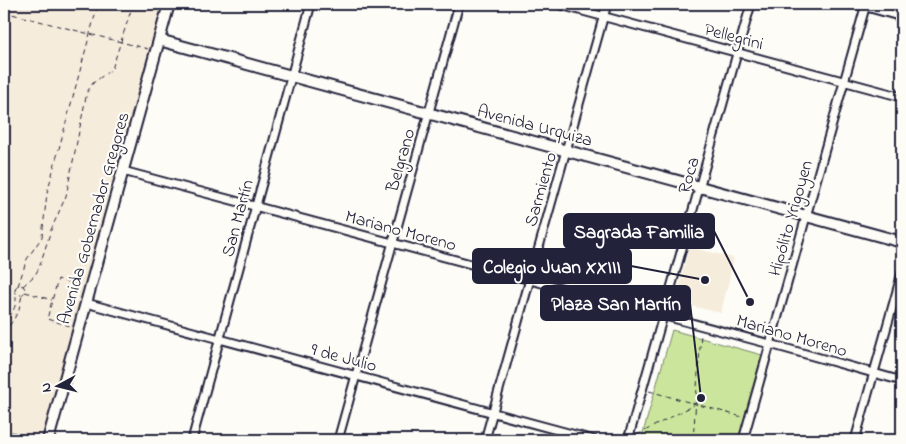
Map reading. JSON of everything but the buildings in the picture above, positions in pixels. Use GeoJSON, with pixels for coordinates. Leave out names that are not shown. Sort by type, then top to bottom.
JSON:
{"type":"FeatureCollection","features":[{"type":"Feature","properties":{"kind":"street","name":"Avenida Gobernador Gregores"},"geometry":{"type":"LineString","coordinates":[[48,440],[169,4]]}},
{"type":"Feature","properties":{"kind":"street","name":"San Martín"},"geometry":{"type":"LineString","coordinates":[[192,440],[311,4]]}},
{"type":"Feature","properties":{"kind":"street","name":"Belgrano"},"geometry":{"type":"LineString","coordinates":[[338,440],[459,4]]}},
{"type":"Feature","properties":{"kind":"street","name":"Pellegrini"},"geometry":{"type":"LineString","coordinates":[[557,4],[902,97]]}},
{"type":"Feature","properties":{"kind":"street","name":"Sarmiento"},"geometry":{"type":"LineString","coordinates":[[484,440],[607,4]]}},
{"type":"Feature","properties":{"kind":"street","name":"Roca"},"geometry":{"type":"LineString","coordinates":[[628,440],[751,4]]}},
{"type":"Feature","properties":{"kind":"street"},"geometry":{"type":"LineString","coordinates":[[856,4],[866,5],[902,17]]}},
{"type":"Feature","properties":{"kind":"street","name":"Hipólito Yrigoyen"},"geometry":{"type":"LineString","coordinates":[[743,440],[866,5]]}},
{"type":"Feature","properties":{"kind":"street","name":"Avenida Urquiza"},"geometry":{"type":"LineString","coordinates":[[159,40],[902,242]]}},
{"type":"Feature","properties":{"kind":"street","name":"Mariano Moreno"},"geometry":{"type":"LineString","coordinates":[[123,171],[702,325],[902,382]]}},
{"type":"Feature","properties":{"kind":"street"},"geometry":{"type":"LineString","coordinates":[[855,440],[902,273]]}},
{"type":"Feature","properties":{"kind":"street","name":"9 de Julio"},"geometry":{"type":"LineString","coordinates":[[86,303],[594,440]]}},
{"type":"Feature","properties":{"kind":"path"},"geometry":{"type":"LineString","coordinates":[[4,325],[15,308],[17,297],[15,289],[18,286],[27,259],[42,237],[48,193],[98,4]]}},
{"type":"Feature","properties":{"kind":"path"},"geometry":{"type":"LineString","coordinates":[[18,286],[23,286],[35,275],[39,268],[51,230],[66,196],[87,92],[92,83],[112,68],[133,4]]}},
{"type":"Feature","properties":{"kind":"path"},"geometry":{"type":"LineString","coordinates":[[4,12],[156,51]]}},
{"type":"Feature","properties":{"kind":"path"},"geometry":{"type":"LineString","coordinates":[[71,326],[47,319],[58,279],[83,287]]}},
{"type":"Feature","properties":{"kind":"path"},"geometry":{"type":"LineString","coordinates":[[23,286],[25,292]]}},
{"type":"Feature","properties":{"kind":"path"},"geometry":{"type":"LineString","coordinates":[[15,292],[22,295]]}},
{"type":"Feature","properties":{"kind":"path"},"geometry":{"type":"LineString","coordinates":[[4,333],[16,314],[22,295],[25,292]]}},
{"type":"Feature","properties":{"kind":"path"},"geometry":{"type":"LineString","coordinates":[[25,292],[52,300]]}},
{"type":"Feature","properties":{"kind":"path"},"geometry":{"type":"LineString","coordinates":[[693,440],[702,325]]}},
{"type":"Feature","properties":{"kind":"path"},"geometry":{"type":"LineString","coordinates":[[643,389],[750,419]]}},
{"type":"Feature","properties":{"kind":"path"},"geometry":{"type":"LineString","coordinates":[[628,440],[695,404]]}},
{"type":"Feature","properties":{"kind":"path"},"geometry":{"type":"LineString","coordinates":[[4,427],[12,432],[39,440]]}},
{"type":"Feature","properties":{"kind":"shaded area"},"geometry":{"type":"Polygon","coordinates":[[[4,4],[169,4],[48,440],[4,440],[4,4]]]}},
{"type":"Feature","properties":{"kind":"shaded area"},"geometry":{"type":"Polygon","coordinates":[[[689,247],[734,258],[721,313],[675,302],[689,247]]]}},
{"type":"Feature","properties":{"kind":"green space"},"geometry":{"type":"Polygon","coordinates":[[[672,330],[762,355],[738,440],[641,440],[672,330]]]}},
{"type":"Feature","properties":{"kind":"place","name":"Colegio Juan XXIII"},"geometry":{"type":"Point","coordinates":[705,280]}},
{"type":"Feature","properties":{"kind":"place","name":"Sagrada Familia"},"geometry":{"type":"Point","coordinates":[750,302]}},
{"type":"Feature","properties":{"kind":"place","name":"Plaza San Martín"},"geometry":{"type":"Point","coordinates":[701,398]}}]}
